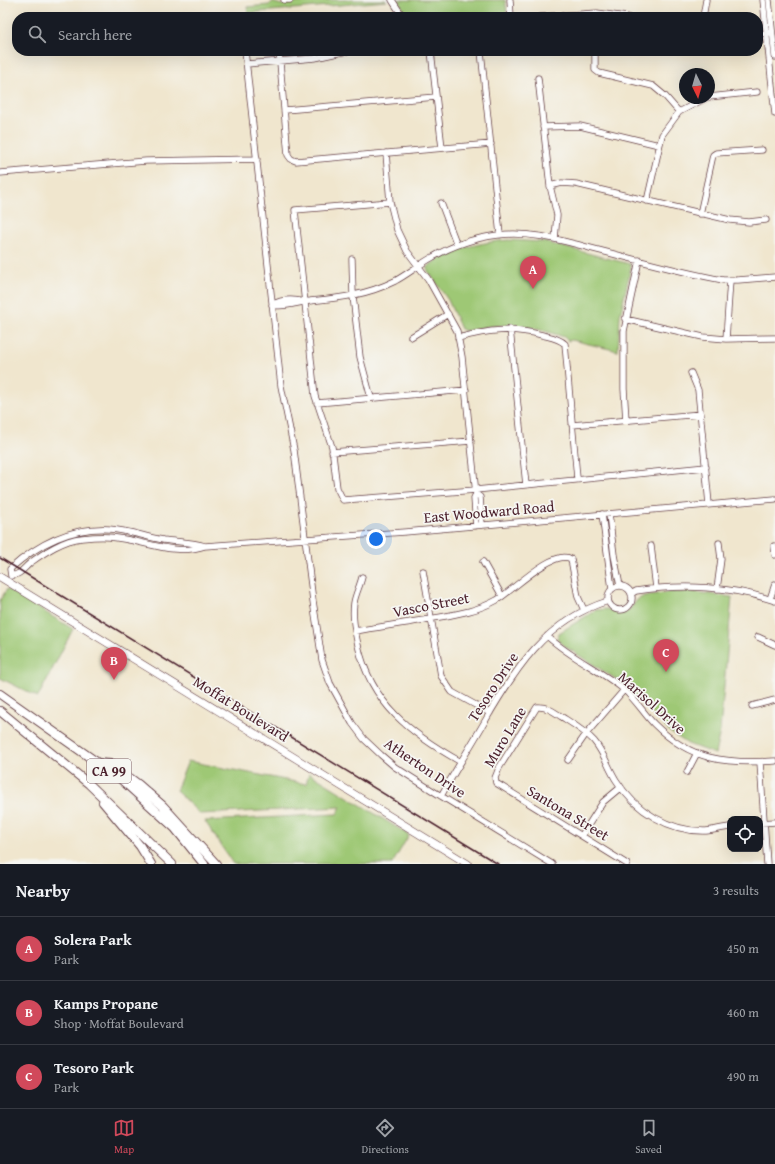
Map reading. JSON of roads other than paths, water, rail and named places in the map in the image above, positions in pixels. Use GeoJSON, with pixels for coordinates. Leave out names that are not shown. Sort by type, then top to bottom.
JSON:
{"type":"FeatureCollection","features":[{"type":"Feature","properties":{"kind":"highway","name":"CA 99"},"geometry":{"type":"LineString","coordinates":[[0,694],[122,780],[152,805],[175,828],[204,864]]}},
{"type":"Feature","properties":{"kind":"highway","name":"CA 99"},"geometry":{"type":"LineString","coordinates":[[0,711],[89,784],[172,864]]}},
{"type":"Feature","properties":{"kind":"highway"},"geometry":{"type":"LineString","coordinates":[[97,762],[111,764],[139,785],[163,806],[216,864]]}},
{"type":"Feature","properties":{"kind":"highway"},"geometry":{"type":"LineString","coordinates":[[89,784],[140,846],[151,864]]}},
{"type":"Feature","properties":{"kind":"main road","name":"Moffat Boulevard"},"geometry":{"type":"LineString","coordinates":[[0,577],[9,579],[468,864]]}},
{"type":"Feature","properties":{"kind":"street"},"geometry":{"type":"LineString","coordinates":[[284,0],[290,0]]}},
{"type":"Feature","properties":{"kind":"street"},"geometry":{"type":"LineString","coordinates":[[392,0],[400,12]]}},
{"type":"Feature","properties":{"kind":"street"},"geometry":{"type":"LineString","coordinates":[[510,0],[511,12]]}},
{"type":"Feature","properties":{"kind":"street"},"geometry":{"type":"LineString","coordinates":[[704,12],[706,0]]}},
{"type":"Feature","properties":{"kind":"street"},"geometry":{"type":"LineString","coordinates":[[763,0],[771,32],[775,58]]}},
{"type":"Feature","properties":{"kind":"street"},"geometry":{"type":"LineString","coordinates":[[769,0],[775,114]]}},
{"type":"Feature","properties":{"kind":"street","name":"Atherton Drive"},"geometry":{"type":"LineString","coordinates":[[246,56],[281,386],[294,450],[322,660],[339,702],[364,739],[381,755],[395,767],[552,864]]}},
{"type":"Feature","properties":{"kind":"street"},"geometry":{"type":"LineString","coordinates":[[280,56],[288,155],[291,159],[296,161],[491,144]]}},
{"type":"Feature","properties":{"kind":"street"},"geometry":{"type":"LineString","coordinates":[[247,64],[322,56]]}},
{"type":"Feature","properties":{"kind":"street"},"geometry":{"type":"LineString","coordinates":[[432,56],[442,148]]}},
{"type":"Feature","properties":{"kind":"street"},"geometry":{"type":"LineString","coordinates":[[482,56],[500,235]]}},
{"type":"Feature","properties":{"kind":"street"},"geometry":{"type":"LineString","coordinates":[[595,56],[595,70],[599,73],[653,86],[665,96],[679,112]]}},
{"type":"Feature","properties":{"kind":"street"},"geometry":{"type":"LineString","coordinates":[[538,78],[550,186],[557,214],[558,226],[555,239]]}},
{"type":"Feature","properties":{"kind":"street"},"geometry":{"type":"LineString","coordinates":[[715,97],[757,92]]}},
{"type":"Feature","properties":{"kind":"street"},"geometry":{"type":"LineString","coordinates":[[285,110],[436,97]]}},
{"type":"Feature","properties":{"kind":"street"},"geometry":{"type":"LineString","coordinates":[[647,201],[659,144],[666,128],[679,112],[696,104]]}},
{"type":"Feature","properties":{"kind":"street"},"geometry":{"type":"LineString","coordinates":[[543,127],[580,126],[659,144]]}},
{"type":"Feature","properties":{"kind":"street"},"geometry":{"type":"LineString","coordinates":[[700,214],[713,155],[716,153],[762,150]]}},
{"type":"Feature","properties":{"kind":"street"},"geometry":{"type":"LineString","coordinates":[[386,153],[390,202],[397,230],[407,251],[428,279],[448,314],[458,338],[466,390],[476,492],[480,497],[479,525]]}},
{"type":"Feature","properties":{"kind":"street"},"geometry":{"type":"LineString","coordinates":[[0,173],[146,161],[257,159]]}},
{"type":"Feature","properties":{"kind":"street"},"geometry":{"type":"LineString","coordinates":[[550,186],[562,183],[576,184],[730,220],[749,222],[766,220]]}},
{"type":"Feature","properties":{"kind":"street"},"geometry":{"type":"LineString","coordinates":[[390,202],[295,210],[315,396],[332,452],[337,488],[343,500],[476,492],[577,478],[706,467]]}},
{"type":"Feature","properties":{"kind":"street"},"geometry":{"type":"LineString","coordinates":[[441,203],[457,245]]}},
{"type":"Feature","properties":{"kind":"street"},"geometry":{"type":"LineString","coordinates":[[272,305],[279,301],[296,299],[304,302],[353,296],[368,292],[395,281],[457,245],[500,235],[525,234],[555,239],[707,277],[730,280],[775,277]]}},
{"type":"Feature","properties":{"kind":"street"},"geometry":{"type":"LineString","coordinates":[[352,259],[353,296],[360,357],[371,398]]}},
{"type":"Feature","properties":{"kind":"street"},"geometry":{"type":"LineString","coordinates":[[626,420],[624,389],[625,319],[639,260]]}},
{"type":"Feature","properties":{"kind":"street"},"geometry":{"type":"LineString","coordinates":[[726,339],[730,280]]}},
{"type":"Feature","properties":{"kind":"street"},"geometry":{"type":"LineString","coordinates":[[411,337],[448,314]]}},
{"type":"Feature","properties":{"kind":"street"},"geometry":{"type":"LineString","coordinates":[[625,319],[702,337],[726,339],[775,338]]}},
{"type":"Feature","properties":{"kind":"street"},"geometry":{"type":"LineString","coordinates":[[458,338],[484,331],[510,329],[561,340],[565,344],[577,478]]}},
{"type":"Feature","properties":{"kind":"street"},"geometry":{"type":"LineString","coordinates":[[510,329],[526,485]]}},
{"type":"Feature","properties":{"kind":"street"},"geometry":{"type":"LineString","coordinates":[[691,373],[698,390],[709,504]]}},
{"type":"Feature","properties":{"kind":"street"},"geometry":{"type":"LineString","coordinates":[[317,403],[466,390]]}},
{"type":"Feature","properties":{"kind":"street"},"geometry":{"type":"LineString","coordinates":[[572,425],[701,414]]}},
{"type":"Feature","properties":{"kind":"street"},"geometry":{"type":"LineString","coordinates":[[332,452],[471,441]]}},
{"type":"Feature","properties":{"kind":"street","name":"East Woodward Road"},"geometry":{"type":"LineString","coordinates":[[205,546],[195,543],[162,540],[109,529],[79,531],[62,536],[35,548],[10,569],[9,579],[18,575],[28,565],[50,549],[80,538],[110,537],[178,550],[194,550],[205,546],[479,525],[775,499]]}},
{"type":"Feature","properties":{"kind":"street"},"geometry":{"type":"LineString","coordinates":[[602,514],[612,589]]}},
{"type":"Feature","properties":{"kind":"street"},"geometry":{"type":"LineString","coordinates":[[609,514],[614,556],[620,586]]}},
{"type":"Feature","properties":{"kind":"street"},"geometry":{"type":"LineString","coordinates":[[717,590],[720,543]]}},
{"type":"Feature","properties":{"kind":"street"},"geometry":{"type":"LineString","coordinates":[[651,546],[656,588]]}},
{"type":"Feature","properties":{"kind":"street"},"geometry":{"type":"LineString","coordinates":[[774,546],[775,555]]}},
{"type":"Feature","properties":{"kind":"street","name":"Vasco Street"},"geometry":{"type":"LineString","coordinates":[[355,631],[476,610],[502,596],[527,576],[554,559],[569,558],[573,565],[574,580],[578,597],[584,610]]}},
{"type":"Feature","properties":{"kind":"street"},"geometry":{"type":"LineString","coordinates":[[482,562],[502,596]]}},
{"type":"Feature","properties":{"kind":"street"},"geometry":{"type":"LineString","coordinates":[[423,571],[438,668],[446,684],[460,698],[490,713]]}},
{"type":"Feature","properties":{"kind":"street"},"geometry":{"type":"LineString","coordinates":[[362,577],[354,602],[353,619],[366,671],[374,687],[390,709],[418,736],[461,762]]}},
{"type":"Feature","properties":{"kind":"street"},"geometry":{"type":"LineString","coordinates":[[631,594],[636,591],[673,586],[740,592],[772,600],[775,584]]}},
{"type":"Feature","properties":{"kind":"street"},"geometry":{"type":"LineString","coordinates":[[620,586],[627,588],[631,594],[632,602],[624,610],[612,608],[608,601],[608,595],[612,589],[620,586]]}},
{"type":"Feature","properties":{"kind":"street","name":"Tesoro Drive"},"geometry":{"type":"LineString","coordinates":[[441,796],[517,668],[547,636],[570,618],[584,610],[608,601]]}},
{"type":"Feature","properties":{"kind":"street","name":"Marisol Drive"},"geometry":{"type":"LineString","coordinates":[[547,636],[564,652],[624,690],[654,724],[675,741],[697,753],[728,762],[775,761]]}},
{"type":"Feature","properties":{"kind":"street"},"geometry":{"type":"LineString","coordinates":[[758,637],[775,645]]}},
{"type":"Feature","properties":{"kind":"street"},"geometry":{"type":"LineString","coordinates":[[568,760],[586,734],[624,690]]}},
{"type":"Feature","properties":{"kind":"street"},"geometry":{"type":"LineString","coordinates":[[752,706],[775,700]]}},
{"type":"Feature","properties":{"kind":"street","name":"Muro Lane"},"geometry":{"type":"LineString","coordinates":[[496,784],[495,778],[499,768],[537,707],[546,707],[586,734]]}},
{"type":"Feature","properties":{"kind":"street"},"geometry":{"type":"LineString","coordinates":[[586,734],[605,755],[621,787],[649,815],[679,828],[706,831],[727,828]]}},
{"type":"Feature","properties":{"kind":"street"},"geometry":{"type":"LineString","coordinates":[[687,772],[697,753]]}},
{"type":"Feature","properties":{"kind":"street"},"geometry":{"type":"LineString","coordinates":[[760,762],[762,816]]}},
{"type":"Feature","properties":{"kind":"street","name":"Santona Street"},"geometry":{"type":"LineString","coordinates":[[496,784],[582,835],[627,864]]}},
{"type":"Feature","properties":{"kind":"street"},"geometry":{"type":"LineString","coordinates":[[582,835],[603,802],[621,787]]}},
{"type":"Feature","properties":{"kind":"street"},"geometry":{"type":"LineString","coordinates":[[763,823],[775,822]]}},
{"type":"Feature","properties":{"kind":"street"},"geometry":{"type":"LineString","coordinates":[[763,830],[768,864]]}},
{"type":"Feature","properties":{"kind":"railway"},"geometry":{"type":"LineString","coordinates":[[0,558],[498,864]]}},
{"type":"Feature","properties":{"kind":"place","name":"Solera Park"},"geometry":{"type":"Point","coordinates":[533,289]}},
{"type":"Feature","properties":{"kind":"place","name":"Tesoro Park"},"geometry":{"type":"Point","coordinates":[666,672]}},
{"type":"Feature","properties":{"kind":"place","name":"Kamps Propane"},"geometry":{"type":"Point","coordinates":[114,680]}}]}
